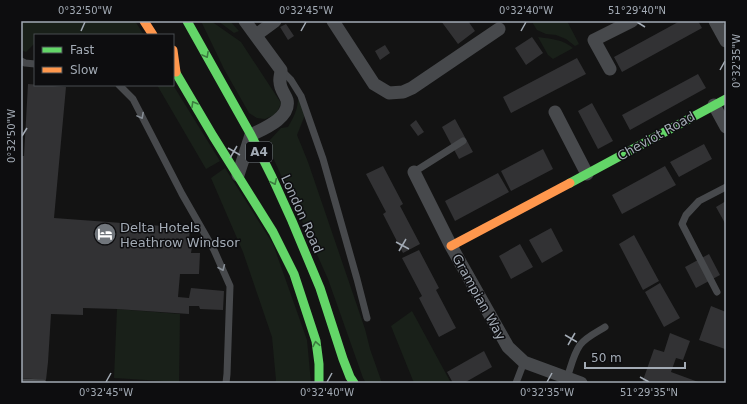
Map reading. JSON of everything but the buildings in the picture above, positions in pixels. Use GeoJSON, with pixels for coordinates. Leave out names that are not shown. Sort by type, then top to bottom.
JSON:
{"type":"FeatureCollection","features":[{"type":"Feature","properties":{"kind":"main road"},"geometry":{"type":"LineString","coordinates":[[144,21],[152,34]]}},
{"type":"Feature","properties":{"kind":"main road","name":"London Road"},"geometry":{"type":"LineString","coordinates":[[187,21],[251,135],[272,177],[320,288],[343,359],[354,383]]}},
{"type":"Feature","properties":{"kind":"main road","name":"A4"},"geometry":{"type":"LineString","coordinates":[[174,70],[273,232],[294,274],[316,341],[319,364],[319,383]]}},
{"type":"Feature","properties":{"kind":"main road","name":"Cheviot Road"},"geometry":{"type":"LineString","coordinates":[[451,246],[726,98]]}},
{"type":"Feature","properties":{"kind":"street"},"geometry":{"type":"LineString","coordinates":[[238,175],[251,135],[274,123],[282,116],[286,109],[287,101],[280,83],[281,70],[244,21]]}},
{"type":"Feature","properties":{"kind":"street"},"geometry":{"type":"LineString","coordinates":[[256,35],[275,21]]}},
{"type":"Feature","properties":{"kind":"street"},"geometry":{"type":"LineString","coordinates":[[333,21],[374,84],[388,93],[403,92],[412,88],[498,29]]}},
{"type":"Feature","properties":{"kind":"street"},"geometry":{"type":"LineString","coordinates":[[610,69],[594,40],[632,21]]}},
{"type":"Feature","properties":{"kind":"street"},"geometry":{"type":"LineString","coordinates":[[715,21],[726,41]]}},
{"type":"Feature","properties":{"kind":"street"},"geometry":{"type":"LineString","coordinates":[[714,105],[726,127]]}},
{"type":"Feature","properties":{"kind":"street"},"geometry":{"type":"LineString","coordinates":[[554,112],[587,174]]}},
{"type":"Feature","properties":{"kind":"street","name":"Grampian Way"},"geometry":{"type":"LineString","coordinates":[[414,172],[451,246],[508,347],[524,362],[581,383]]}},
{"type":"Feature","properties":{"kind":"lane"},"geometry":{"type":"LineString","coordinates":[[22,64],[34,64]]}},
{"type":"Feature","properties":{"kind":"lane"},"geometry":{"type":"LineString","coordinates":[[281,70],[291,80],[301,96],[323,160],[368,318]]}},
{"type":"Feature","properties":{"kind":"lane"},"geometry":{"type":"LineString","coordinates":[[120,86],[132,99],[182,194],[214,250],[230,286],[226,383]]}},
{"type":"Feature","properties":{"kind":"lane"},"geometry":{"type":"LineString","coordinates":[[414,172],[463,141]]}},
{"type":"Feature","properties":{"kind":"lane"},"geometry":{"type":"LineString","coordinates":[[717,292],[682,224],[686,215],[699,201],[726,187]]}},
{"type":"Feature","properties":{"kind":"lane"},"geometry":{"type":"LineString","coordinates":[[567,378],[573,359],[580,346],[588,338],[605,327]]}},
{"type":"Feature","properties":{"kind":"lane"},"geometry":{"type":"LineString","coordinates":[[516,383],[524,362]]}},
{"type":"Feature","properties":{"kind":"lane"},"geometry":{"type":"LineString","coordinates":[[21,382],[43,383]]}},
{"type":"Feature","properties":{"kind":"shaded area"},"geometry":{"type":"Polygon","coordinates":[[[21,21],[135,21],[143,34],[34,34],[34,44],[26,52],[21,50],[21,21]]]}},
{"type":"Feature","properties":{"kind":"shaded area"},"geometry":{"type":"Polygon","coordinates":[[[201,21],[211,21],[241,42],[281,103],[274,115],[265,119],[257,118],[249,113],[224,69],[201,21]]]}},
{"type":"Feature","properties":{"kind":"shaded area"},"geometry":{"type":"Polygon","coordinates":[[[218,21],[230,21],[239,31],[234,33],[218,21]]]}},
{"type":"Feature","properties":{"kind":"shaded area"},"geometry":{"type":"Polygon","coordinates":[[[529,21],[567,21],[579,44],[575,46],[566,39],[537,30],[532,22],[530,23],[529,21]]]}},
{"type":"Feature","properties":{"kind":"shaded area"},"geometry":{"type":"Polygon","coordinates":[[[538,37],[561,41],[573,48],[553,59],[548,55],[538,37]]]}},
{"type":"Feature","properties":{"kind":"shaded area"},"geometry":{"type":"Polygon","coordinates":[[[158,86],[174,86],[220,161],[206,169],[158,86]]]}},
{"type":"Feature","properties":{"kind":"shaded area"},"geometry":{"type":"Polygon","coordinates":[[[298,98],[305,115],[297,135],[308,162],[382,383],[366,383],[363,378],[328,279],[269,149],[269,141],[281,128],[288,127],[294,116],[298,98]]]}},
{"type":"Feature","properties":{"kind":"shaded area"},"geometry":{"type":"Polygon","coordinates":[[[225,168],[273,244],[307,340],[311,383],[275,383],[272,337],[243,252],[211,178],[225,168]]]}},
{"type":"Feature","properties":{"kind":"shaded area"},"geometry":{"type":"Polygon","coordinates":[[[117,309],[180,314],[179,382],[114,378],[117,309]]]}},
{"type":"Feature","properties":{"kind":"shaded area"},"geometry":{"type":"Polygon","coordinates":[[[412,311],[451,383],[414,383],[391,326],[412,311]]]}},
{"type":"Feature","properties":{"kind":"traffic: fast"},"geometry":{"type":"LineString","coordinates":[[187,21],[251,135],[272,177],[320,288],[343,359],[354,383]]}},
{"type":"Feature","properties":{"kind":"traffic: fast"},"geometry":{"type":"LineString","coordinates":[[174,70],[213,136],[273,232],[294,274],[316,341],[319,364],[319,383]]}},
{"type":"Feature","properties":{"kind":"traffic: fast"},"geometry":{"type":"LineString","coordinates":[[570,183],[726,99]]}},
{"type":"Feature","properties":{"kind":"traffic: slow"},"geometry":{"type":"LineString","coordinates":[[144,21],[152,34]]}},
{"type":"Feature","properties":{"kind":"traffic: slow"},"geometry":{"type":"LineString","coordinates":[[174,57],[176,72]]}},
{"type":"Feature","properties":{"kind":"traffic: slow"},"geometry":{"type":"LineString","coordinates":[[451,246],[570,183]]}},
{"type":"Feature","properties":{"kind":"place","name":"Delta Hotels Heathrow Windsor"},"geometry":{"type":"Point","coordinates":[105,234]}}]}
